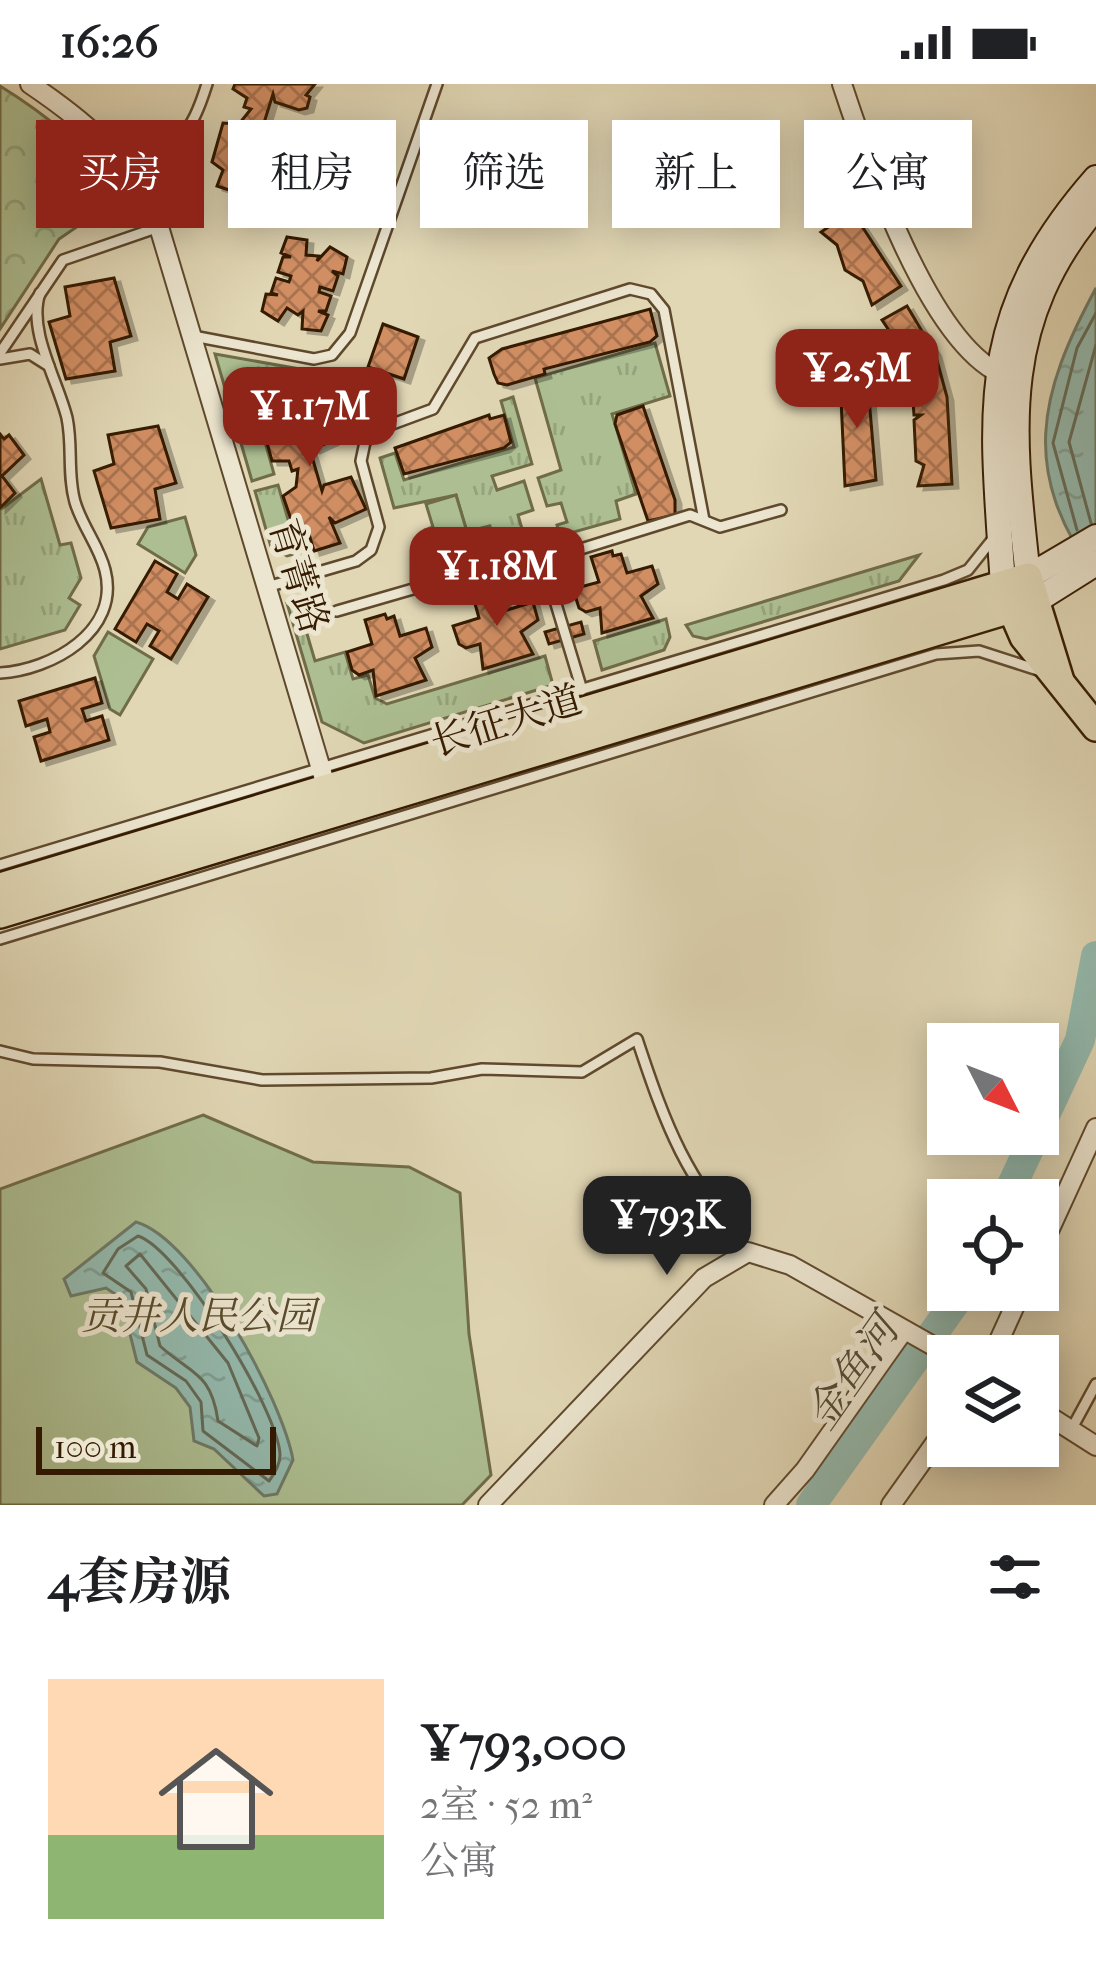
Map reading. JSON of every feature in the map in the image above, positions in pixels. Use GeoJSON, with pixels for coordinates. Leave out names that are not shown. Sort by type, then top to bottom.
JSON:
{"type":"FeatureCollection","features":[{"type":"Feature","properties":{"kind":"main road"},"geometry":{"type":"LineString","coordinates":[[1019,594],[1060,681],[1096,727]]}},
{"type":"Feature","properties":{"kind":"main road","name":"长征大道"},"geometry":{"type":"LineString","coordinates":[[0,886],[324,779],[1019,594]]}},
{"type":"Feature","properties":{"kind":"main road","name":"长征大道"},"geometry":{"type":"LineString","coordinates":[[0,914],[1019,594]]}},
{"type":"Feature","properties":{"kind":"street","name":"育菁路"},"geometry":{"type":"LineString","coordinates":[[30,84],[79,120]]}},
{"type":"Feature","properties":{"kind":"street"},"geometry":{"type":"LineString","coordinates":[[842,84],[885,214],[975,359],[1007,377]]}},
{"type":"Feature","properties":{"kind":"street"},"geometry":{"type":"LineString","coordinates":[[1019,594],[1007,377],[1015,308],[1036,257],[1096,178]]}},
{"type":"Feature","properties":{"kind":"street"},"geometry":{"type":"LineString","coordinates":[[1019,594],[999,525],[991,428],[1053,267],[1096,207]]}},
{"type":"Feature","properties":{"kind":"street","name":"育菁路"},"geometry":{"type":"LineString","coordinates":[[159,228],[324,779]]}},
{"type":"Feature","properties":{"kind":"street"},"geometry":{"type":"LineString","coordinates":[[1061,572],[1096,537]]}},
{"type":"Feature","properties":{"kind":"street"},"geometry":{"type":"LineString","coordinates":[[1019,594],[1061,572],[1096,563]]}},
{"type":"Feature","properties":{"kind":"street"},"geometry":{"type":"LineString","coordinates":[[1059,1210],[1096,1128]]}},
{"type":"Feature","properties":{"kind":"street"},"geometry":{"type":"LineString","coordinates":[[488,1505],[704,1278],[748,1252],[790,1265],[927,1343]]}},
{"type":"Feature","properties":{"kind":"street"},"geometry":{"type":"LineString","coordinates":[[774,1505],[904,1330]]}},
{"type":"Feature","properties":{"kind":"street"},"geometry":{"type":"LineString","coordinates":[[1059,1422],[1096,1446]]}},
{"type":"Feature","properties":{"kind":"street"},"geometry":{"type":"LineString","coordinates":[[891,1505],[927,1454]]}},
{"type":"Feature","properties":{"kind":"lane"},"geometry":{"type":"LineString","coordinates":[[191,120],[207,84]]}},
{"type":"Feature","properties":{"kind":"lane"},"geometry":{"type":"LineString","coordinates":[[193,336],[314,359],[338,350],[350,333],[437,84]]}},
{"type":"Feature","properties":{"kind":"lane"},"geometry":{"type":"LineString","coordinates":[[0,356],[40,292],[74,252],[156,228]]}},
{"type":"Feature","properties":{"kind":"lane"},"geometry":{"type":"LineString","coordinates":[[267,587],[368,554],[380,527],[362,467],[365,442],[384,427],[433,409],[475,338],[624,290],[651,294],[664,310],[704,520]]}},
{"type":"Feature","properties":{"kind":"lane"},"geometry":{"type":"LineString","coordinates":[[0,673],[38,667],[66,653],[94,626],[106,597],[105,568],[71,487],[69,427],[36,314],[40,292]]}},
{"type":"Feature","properties":{"kind":"lane"},"geometry":{"type":"LineString","coordinates":[[0,356],[30,354],[53,372]]}},
{"type":"Feature","properties":{"kind":"lane"},"geometry":{"type":"LineString","coordinates":[[681,518],[691,508],[695,488]]}},
{"type":"Feature","properties":{"kind":"lane"},"geometry":{"type":"LineString","coordinates":[[338,611],[412,589],[452,589],[681,518],[725,526],[781,510]]}},
{"type":"Feature","properties":{"kind":"lane"},"geometry":{"type":"LineString","coordinates":[[0,865],[324,779],[581,690],[944,580],[968,570],[986,553],[999,525]]}},
{"type":"Feature","properties":{"kind":"lane"},"geometry":{"type":"LineString","coordinates":[[543,561],[581,690]]}},
{"type":"Feature","properties":{"kind":"lane"},"geometry":{"type":"LineString","coordinates":[[0,939],[936,654],[979,651],[1060,681]]}},
{"type":"Feature","properties":{"kind":"lane"},"geometry":{"type":"LineString","coordinates":[[0,1051],[33,1059],[160,1062],[262,1080],[431,1078],[482,1069],[582,1072],[637,1039],[668,1136],[701,1194],[748,1252]]}},
{"type":"Feature","properties":{"kind":"lane"},"geometry":{"type":"LineString","coordinates":[[1071,1430],[1096,1384]]}},
{"type":"Feature","properties":{"kind":"green space"},"geometry":{"type":"Polygon","coordinates":[[[0,86],[49,120],[36,120],[36,228],[75,228],[59,239],[0,329],[0,86]]]}},
{"type":"Feature","properties":{"kind":"green space"},"geometry":{"type":"Polygon","coordinates":[[[655,343],[670,396],[612,414],[636,494],[616,501],[620,519],[560,536],[557,525],[567,522],[561,503],[547,506],[538,478],[561,470],[535,378],[655,343]]]}},
{"type":"Feature","properties":{"kind":"green space"},"geometry":{"type":"Polygon","coordinates":[[[215,354],[306,370],[316,402],[302,406],[295,388],[265,398],[269,414],[258,417],[274,474],[252,481],[215,354]]]}},
{"type":"Feature","properties":{"kind":"green space"},"geometry":{"type":"Polygon","coordinates":[[[513,397],[532,464],[492,476],[497,490],[524,481],[533,510],[518,515],[524,536],[512,539],[515,551],[498,555],[489,526],[467,532],[456,495],[394,508],[380,458],[395,453],[404,480],[514,447],[501,401],[513,397]]]}},
{"type":"Feature","properties":{"kind":"green space"},"geometry":{"type":"Polygon","coordinates":[[[41,479],[60,545],[71,543],[81,578],[69,598],[80,605],[65,630],[0,649],[0,510],[41,479]]]}},
{"type":"Feature","properties":{"kind":"green space"},"geometry":{"type":"Polygon","coordinates":[[[278,485],[294,540],[306,538],[310,550],[287,556],[271,547],[255,491],[278,485]]]}},
{"type":"Feature","properties":{"kind":"green space"},"geometry":{"type":"Polygon","coordinates":[[[456,495],[467,532],[490,526],[498,555],[438,574],[425,530],[433,527],[426,504],[456,495]]]}},
{"type":"Feature","properties":{"kind":"green space"},"geometry":{"type":"Polygon","coordinates":[[[185,517],[196,555],[185,573],[138,544],[148,527],[185,517]]]}},
{"type":"Feature","properties":{"kind":"green space"},"geometry":{"type":"Polygon","coordinates":[[[919,555],[899,581],[706,639],[693,636],[686,625],[919,555]]]}},
{"type":"Feature","properties":{"kind":"green space"},"geometry":{"type":"Polygon","coordinates":[[[297,600],[315,661],[345,652],[353,679],[368,675],[375,698],[387,704],[545,656],[553,685],[364,743],[322,722],[287,603],[297,600]]]}},
{"type":"Feature","properties":{"kind":"green space"},"geometry":{"type":"Polygon","coordinates":[[[666,619],[670,637],[664,650],[602,670],[594,641],[666,619]]]}},
{"type":"Feature","properties":{"kind":"green space"},"geometry":{"type":"Polygon","coordinates":[[[108,632],[153,659],[120,715],[110,709],[94,656],[108,632]]]}},
{"type":"Feature","properties":{"kind":"green space","name":"贡井人民公园"},"geometry":{"type":"Polygon","coordinates":[[[203,1115],[313,1162],[409,1167],[460,1193],[469,1334],[491,1475],[462,1505],[0,1505],[0,1189],[203,1115]]]}},
{"type":"Feature","properties":{"kind":"water"},"geometry":{"type":"Polygon","coordinates":[[[1096,288],[1096,576],[1056,502],[1047,467],[1046,433],[1061,364],[1096,288]]]}},
{"type":"Feature","properties":{"kind":"water"},"geometry":{"type":"Polygon","coordinates":[[[136,1222],[160,1235],[184,1258],[233,1324],[254,1362],[293,1460],[277,1494],[264,1496],[214,1449],[194,1441],[190,1407],[176,1388],[137,1362],[121,1298],[106,1288],[71,1296],[64,1279],[136,1222]]]}},
{"type":"Feature","properties":{"kind":"building"},"geometry":{"type":"Polygon","coordinates":[[[235,84],[315,84],[306,95],[310,97],[307,108],[299,110],[275,102],[273,94],[265,120],[242,120],[251,109],[244,107],[247,98],[233,89],[235,84]]]}},
{"type":"Feature","properties":{"kind":"building"},"geometry":{"type":"Polygon","coordinates":[[[223,123],[228,123],[228,190],[217,186],[223,170],[212,162],[223,123]]]}},
{"type":"Feature","properties":{"kind":"building"},"geometry":{"type":"Polygon","coordinates":[[[863,228],[901,286],[872,305],[863,281],[845,270],[837,245],[821,232],[863,228]]]}},
{"type":"Feature","properties":{"kind":"building"},"geometry":{"type":"Polygon","coordinates":[[[287,237],[307,240],[306,255],[319,256],[317,261],[330,247],[347,257],[343,274],[332,271],[338,276],[333,291],[320,287],[319,292],[331,296],[326,311],[318,311],[328,315],[321,331],[302,329],[303,311],[298,315],[287,308],[278,321],[262,311],[266,294],[278,295],[271,293],[276,278],[289,282],[291,276],[278,272],[283,257],[291,257],[281,253],[287,237]]]}},
{"type":"Feature","properties":{"kind":"building"},"geometry":{"type":"Polygon","coordinates":[[[114,278],[131,336],[110,342],[115,371],[66,379],[49,322],[70,316],[65,287],[114,278]]]}},
{"type":"Feature","properties":{"kind":"building"},"geometry":{"type":"Polygon","coordinates":[[[907,306],[935,353],[947,397],[952,484],[918,486],[924,465],[916,461],[914,420],[921,415],[914,415],[910,361],[882,320],[907,306]]]}},
{"type":"Feature","properties":{"kind":"building"},"geometry":{"type":"Polygon","coordinates":[[[650,309],[657,336],[650,342],[544,369],[545,374],[507,385],[498,383],[489,358],[502,349],[650,309]]]}},
{"type":"Feature","properties":{"kind":"building"},"geometry":{"type":"Polygon","coordinates":[[[383,324],[418,337],[404,379],[368,367],[383,324]]]}},
{"type":"Feature","properties":{"kind":"building"},"geometry":{"type":"Polygon","coordinates":[[[867,375],[876,480],[845,486],[840,377],[867,375]]]}},
{"type":"Feature","properties":{"kind":"building"},"geometry":{"type":"Polygon","coordinates":[[[296,391],[301,417],[303,409],[335,404],[338,415],[333,417],[344,435],[314,449],[308,443],[322,491],[324,485],[351,477],[366,509],[335,523],[329,517],[340,543],[314,551],[309,534],[296,534],[283,496],[296,487],[298,469],[292,471],[289,461],[272,461],[261,421],[275,413],[272,403],[278,396],[296,391]]]}},
{"type":"Feature","properties":{"kind":"building"},"geometry":{"type":"Polygon","coordinates":[[[643,406],[675,500],[675,515],[648,521],[615,424],[617,415],[643,406]]]}},
{"type":"Feature","properties":{"kind":"building"},"geometry":{"type":"Polygon","coordinates":[[[489,415],[490,419],[504,415],[511,442],[504,448],[404,474],[395,448],[489,415]]]}},
{"type":"Feature","properties":{"kind":"building"},"geometry":{"type":"Polygon","coordinates":[[[158,426],[176,483],[155,489],[160,519],[111,528],[94,471],[114,464],[108,435],[158,426]]]}},
{"type":"Feature","properties":{"kind":"building"},"geometry":{"type":"Polygon","coordinates":[[[0,434],[4,439],[9,435],[24,455],[2,476],[15,493],[0,508],[0,434]]]}},
{"type":"Feature","properties":{"kind":"building"},"geometry":{"type":"Polygon","coordinates":[[[612,551],[613,556],[621,554],[627,573],[652,566],[658,584],[641,596],[653,618],[602,633],[600,608],[586,612],[579,608],[573,589],[599,582],[591,557],[612,551]]]}},
{"type":"Feature","properties":{"kind":"building"},"geometry":{"type":"Polygon","coordinates":[[[155,561],[177,574],[167,592],[178,599],[187,584],[208,597],[171,659],[150,646],[159,631],[147,624],[136,642],[115,629],[155,561]]]}},
{"type":"Feature","properties":{"kind":"building"},"geometry":{"type":"Polygon","coordinates":[[[492,587],[493,592],[501,590],[507,610],[533,602],[538,620],[521,632],[533,654],[483,669],[480,644],[466,648],[459,644],[453,626],[479,618],[472,593],[492,587]]]}},
{"type":"Feature","properties":{"kind":"building"},"geometry":{"type":"Polygon","coordinates":[[[385,614],[387,619],[394,616],[400,636],[426,628],[432,647],[415,658],[426,680],[376,696],[373,670],[359,675],[352,670],[347,652],[372,644],[365,620],[385,614]]]}},
{"type":"Feature","properties":{"kind":"building"},"geometry":{"type":"Polygon","coordinates":[[[581,622],[584,634],[549,644],[545,632],[581,622]]]}},
{"type":"Feature","properties":{"kind":"building"},"geometry":{"type":"Polygon","coordinates":[[[95,678],[102,703],[82,709],[86,721],[102,716],[109,740],[41,761],[34,737],[50,732],[47,719],[26,726],[19,701],[95,678]]]}},
{"type":"Feature","properties":{"kind":"waterway","name":"金鱼河"},"geometry":{"type":"LineString","coordinates":[[1059,1085],[1080,1040],[1096,956]]}},
{"type":"Feature","properties":{"kind":"waterway","name":"金鱼河"},"geometry":{"type":"LineString","coordinates":[[1015,1179],[1026,1155]]}},
{"type":"Feature","properties":{"kind":"waterway","name":"金鱼河"},"geometry":{"type":"LineString","coordinates":[[811,1505],[949,1311]]}}]}
